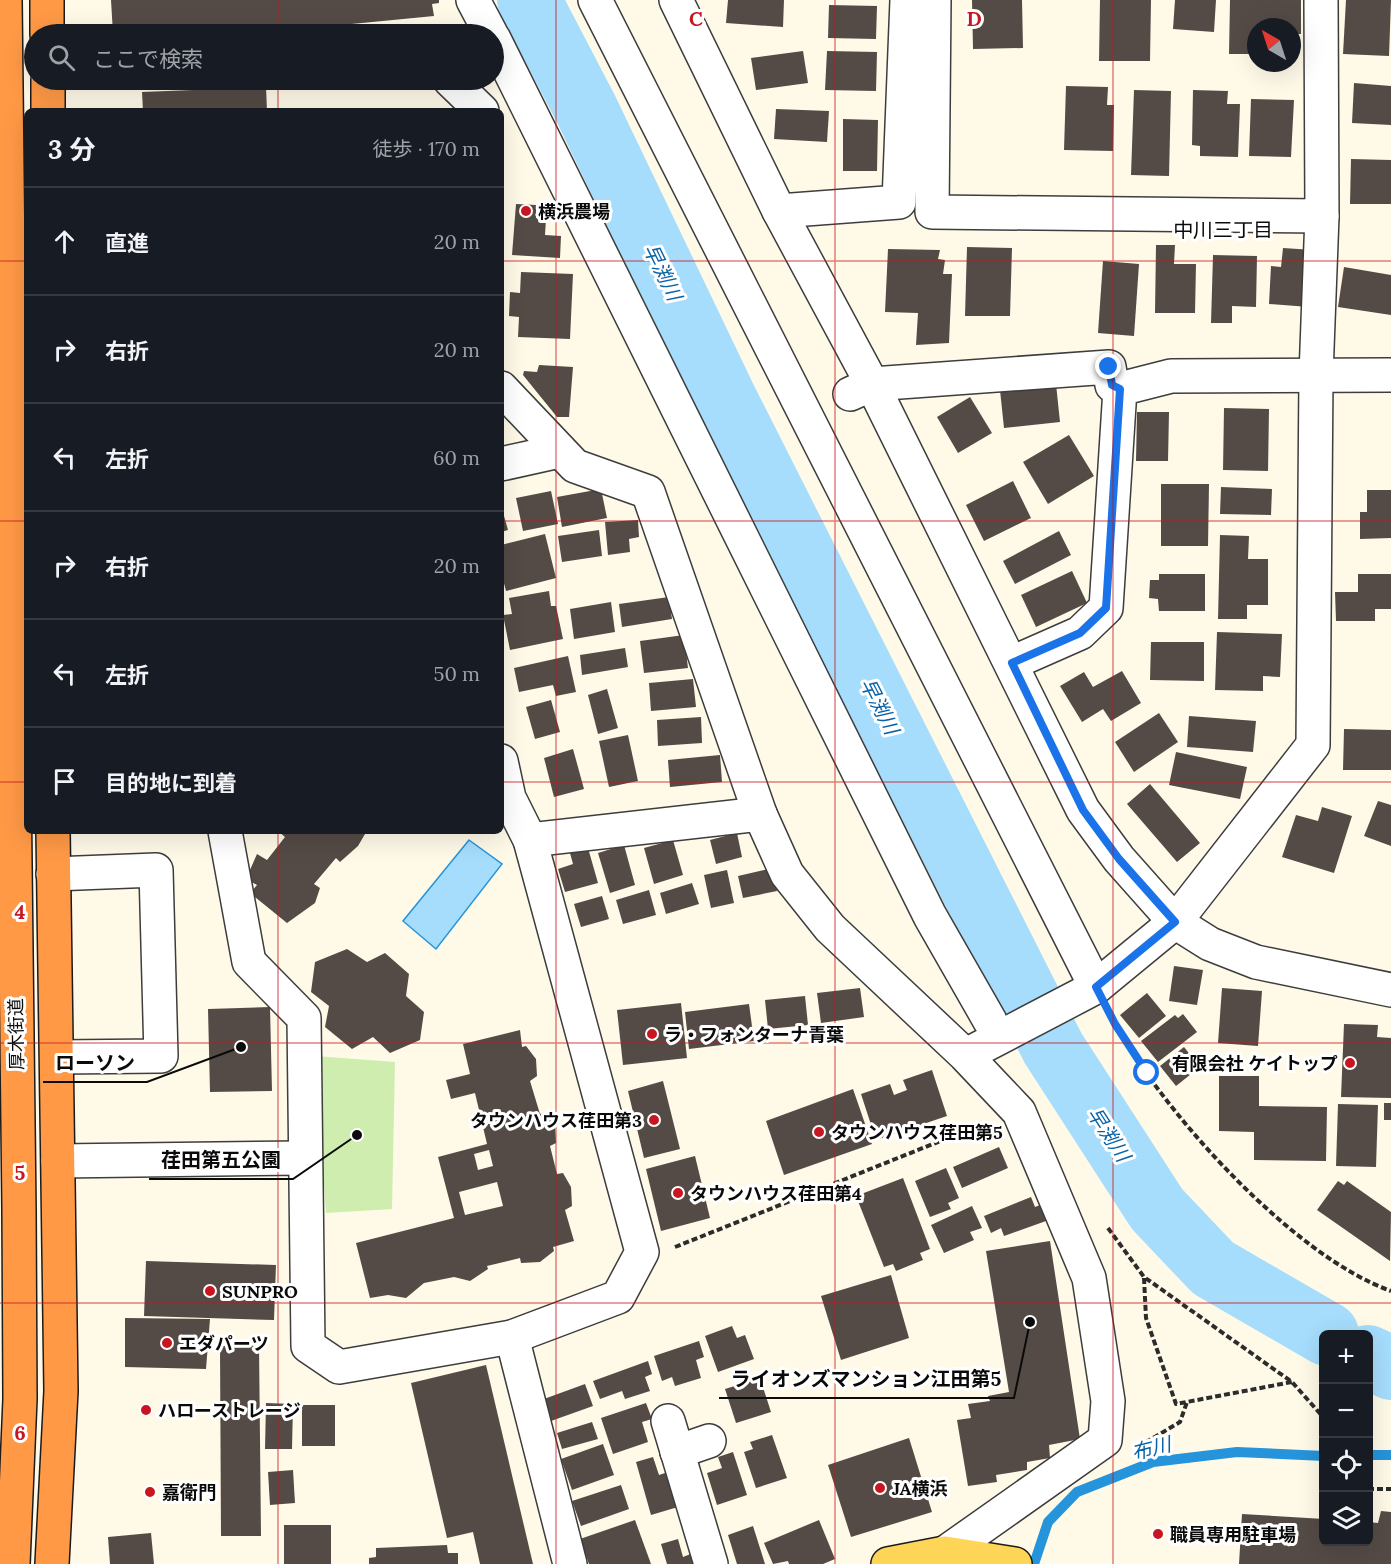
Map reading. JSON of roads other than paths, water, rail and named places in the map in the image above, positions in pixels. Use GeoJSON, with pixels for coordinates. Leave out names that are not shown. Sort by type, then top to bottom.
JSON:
{"type":"FeatureCollection","features":[{"type":"Feature","properties":{"kind":"highway","name":"厚木街道"},"geometry":{"type":"LineString","coordinates":[[5,0],[3,37],[9,423],[8,792],[14,909],[20,1399],[13,1564]]}},
{"type":"Feature","properties":{"kind":"highway"},"geometry":{"type":"LineString","coordinates":[[47,0],[47,24]]}},
{"type":"Feature","properties":{"kind":"highway"},"geometry":{"type":"LineString","coordinates":[[48,90],[48,108]]}},
{"type":"Feature","properties":{"kind":"highway"},"geometry":{"type":"LineString","coordinates":[[52,1564],[61,1391],[53,834]]}},
{"type":"Feature","properties":{"kind":"main road"},"geometry":{"type":"LineString","coordinates":[[888,1564],[945,1553],[1013,1564]]}},
{"type":"Feature","properties":{"kind":"street"},"geometry":{"type":"LineString","coordinates":[[473,0],[486,24]]}},
{"type":"Feature","properties":{"kind":"street"},"geometry":{"type":"LineString","coordinates":[[595,0],[1096,987]]}},
{"type":"Feature","properties":{"kind":"street"},"geometry":{"type":"LineString","coordinates":[[675,0],[779,211],[861,389],[1012,663],[1083,810],[1119,859],[1175,922],[1210,944],[1256,962],[1391,990]]}},
{"type":"Feature","properties":{"kind":"street"},"geometry":{"type":"LineString","coordinates":[[779,211],[899,202],[907,0]]}},
{"type":"Feature","properties":{"kind":"street"},"geometry":{"type":"LineString","coordinates":[[934,0],[932,212],[1322,216]]}},
{"type":"Feature","properties":{"kind":"street"},"geometry":{"type":"LineString","coordinates":[[965,1055],[995,1029],[1096,987],[1175,922],[1313,745],[1317,375],[1322,216],[1321,0]]}},
{"type":"Feature","properties":{"kind":"street"},"geometry":{"type":"LineString","coordinates":[[504,59],[930,916],[995,1029]]}},
{"type":"Feature","properties":{"kind":"street"},"geometry":{"type":"LineString","coordinates":[[460,90],[479,108]]}},
{"type":"Feature","properties":{"kind":"street"},"geometry":{"type":"LineString","coordinates":[[861,389],[1109,367],[1112,385],[1120,389],[1171,376],[1391,375]]}},
{"type":"Feature","properties":{"kind":"street"},"geometry":{"type":"LineString","coordinates":[[1012,663],[1080,633],[1106,608],[1120,389]]}},
{"type":"Feature","properties":{"kind":"street"},"geometry":{"type":"LineString","coordinates":[[504,391],[575,466],[648,492],[760,814],[787,874],[830,928],[965,1055],[1019,1113],[1089,1278],[1108,1401],[1105,1440],[945,1553]]}},
{"type":"Feature","properties":{"kind":"street"},"geometry":{"type":"LineString","coordinates":[[504,463],[560,451]]}},
{"type":"Feature","properties":{"kind":"street"},"geometry":{"type":"LineString","coordinates":[[226,834],[249,962],[304,1018],[308,1346],[339,1367],[512,1337],[618,1297],[642,1252],[530,840],[509,798],[504,775]]}},
{"type":"Feature","properties":{"kind":"street"},"geometry":{"type":"LineString","coordinates":[[530,840],[760,814]]}},
{"type":"Feature","properties":{"kind":"street"},"geometry":{"type":"LineString","coordinates":[[53,874],[156,870],[158,928],[161,1056],[58,1057]]}},
{"type":"Feature","properties":{"kind":"street"},"geometry":{"type":"LineString","coordinates":[[58,1161],[304,1158]]}},
{"type":"Feature","properties":{"kind":"street"},"geometry":{"type":"LineString","coordinates":[[512,1337],[570,1564]]}},
{"type":"Feature","properties":{"kind":"street"},"geometry":{"type":"LineString","coordinates":[[709,1440],[673,1437],[711,1564]]}},
{"type":"Feature","properties":{"kind":"water"},"geometry":{"type":"Polygon","coordinates":[[[469,840],[502,864],[436,949],[403,921],[469,840]]]}},
{"type":"Feature","properties":{"kind":"waterway","name":"早渕川"},"geometry":{"type":"LineString","coordinates":[[529,0],[586,109],[725,399],[1053,1048],[1157,1209],[1213,1268],[1320,1330]]}},
{"type":"Feature","properties":{"kind":"waterway","name":"早渕川"},"geometry":{"type":"LineString","coordinates":[[1373,1359],[1391,1368]]}},
{"type":"Feature","properties":{"kind":"waterway","name":"布川"},"geometry":{"type":"LineString","coordinates":[[1034,1564],[1048,1522],[1077,1492],[1153,1462],[1237,1452],[1319,1456]]}},
{"type":"Feature","properties":{"kind":"waterway","name":"布川"},"geometry":{"type":"LineString","coordinates":[[1373,1455],[1391,1455]]}},
{"type":"Feature","properties":{"kind":"place","name":"横浜農場"},"geometry":{"type":"Point","coordinates":[526,211]}},
{"type":"Feature","properties":{"kind":"place","name":"ラ・フォンターナ青葉"},"geometry":{"type":"Point","coordinates":[652,1034]}},
{"type":"Feature","properties":{"kind":"place","name":"ローソン"},"geometry":{"type":"Point","coordinates":[241,1047]}},
{"type":"Feature","properties":{"kind":"place","name":"有限会社 ケイトップ"},"geometry":{"type":"Point","coordinates":[1350,1063]}},
{"type":"Feature","properties":{"kind":"place","name":"タウンハウス荏田第3"},"geometry":{"type":"Point","coordinates":[654,1120]}},
{"type":"Feature","properties":{"kind":"place","name":"タウンハウス荏田第5"},"geometry":{"type":"Point","coordinates":[819,1132]}},
{"type":"Feature","properties":{"kind":"place","name":"荏田第五公園"},"geometry":{"type":"Point","coordinates":[357,1135]}},
{"type":"Feature","properties":{"kind":"place","name":"タウンハウス荏田第4"},"geometry":{"type":"Point","coordinates":[678,1193]}},
{"type":"Feature","properties":{"kind":"place","name":"SUNPRO"},"geometry":{"type":"Point","coordinates":[210,1291]}},
{"type":"Feature","properties":{"kind":"place","name":"ライオンズマンション江田第5"},"geometry":{"type":"Point","coordinates":[1030,1322]}},
{"type":"Feature","properties":{"kind":"place","name":"エダパーツ"},"geometry":{"type":"Point","coordinates":[167,1343]}},
{"type":"Feature","properties":{"kind":"place","name":"ハローストレージ"},"geometry":{"type":"Point","coordinates":[146,1410]}},
{"type":"Feature","properties":{"kind":"place","name":"JA横浜"},"geometry":{"type":"Point","coordinates":[880,1488]}},
{"type":"Feature","properties":{"kind":"place","name":"嘉衛門"},"geometry":{"type":"Point","coordinates":[150,1492]}},
{"type":"Feature","properties":{"kind":"place","name":"職員専用駐車場"},"geometry":{"type":"Point","coordinates":[1158,1534]}},
{"type":"Feature","properties":{"kind":"district","name":"中川三丁目"},"geometry":{"type":"Point","coordinates":[1223,229]}}]}
